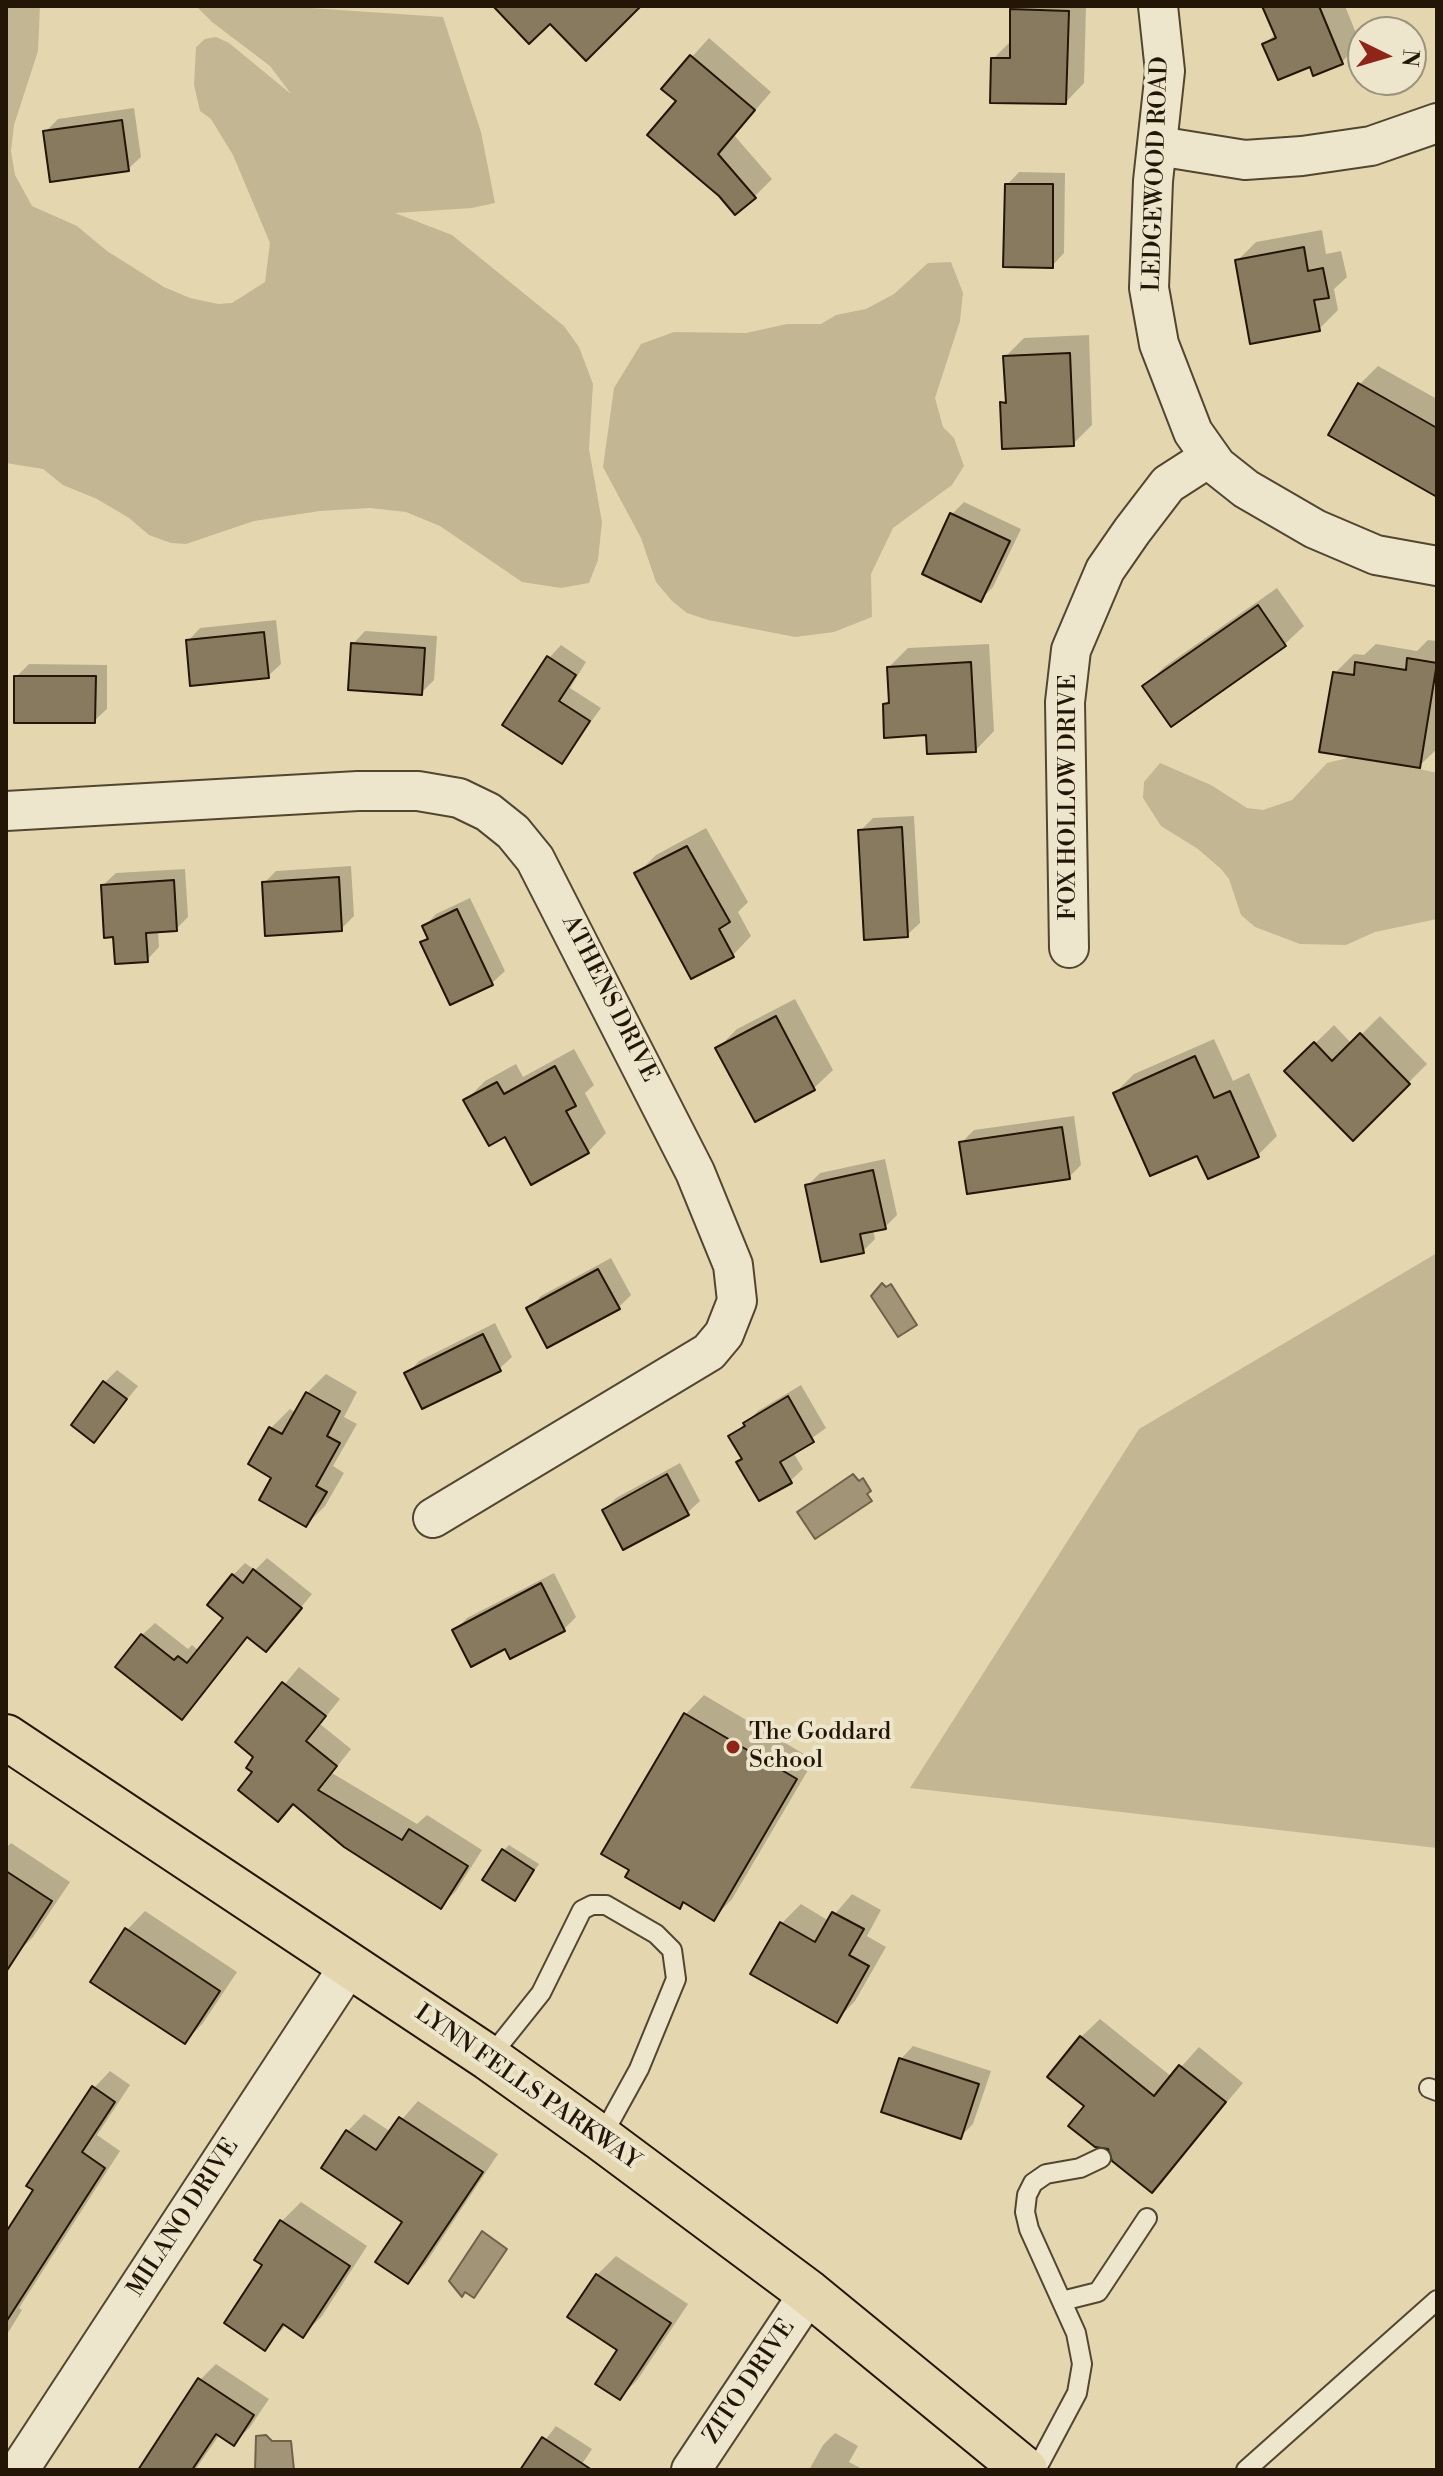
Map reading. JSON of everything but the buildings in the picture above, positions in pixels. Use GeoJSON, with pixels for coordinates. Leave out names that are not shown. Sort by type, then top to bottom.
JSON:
{"type":"FeatureCollection","features":[{"type":"Feature","properties":{"kind":"main road","name":"LYNN FELLS PARKWAY"},"geometry":{"type":"LineString","coordinates":[[6,1737],[489,2058],[601,2138],[809,2293],[1025,2470]]}},
{"type":"Feature","properties":{"kind":"street","name":"LEDGEWOOD ROAD"},"geometry":{"type":"LineString","coordinates":[[1158,6],[1165,71],[1149,288],[1159,344],[1193,432],[1210,457],[1246,489],[1315,529],[1376,555],[1437,566]]}},
{"type":"Feature","properties":{"kind":"street"},"geometry":{"type":"LineString","coordinates":[[1158,146],[1245,160],[1287,157],[1371,146],[1437,123]]}},
{"type":"Feature","properties":{"kind":"street","name":"FOX HOLLOW DRIVE"},"geometry":{"type":"LineString","coordinates":[[1069,948],[1065,702],[1071,650],[1105,570],[1132,531],[1168,484],[1210,457]]}},
{"type":"Feature","properties":{"kind":"street","name":"ATHENS DRIVE"},"geometry":{"type":"LineString","coordinates":[[6,811],[358,791],[418,791],[459,798],[488,812],[513,832],[542,869],[695,1172],[733,1265],[737,1301],[724,1334],[709,1352],[433,1518]]}},
{"type":"Feature","properties":{"kind":"street","name":"MILANO DRIVE"},"geometry":{"type":"LineString","coordinates":[[19,2470],[349,1966]]}},
{"type":"Feature","properties":{"kind":"street","name":"ZITO DRIVE"},"geometry":{"type":"LineString","coordinates":[[691,2470],[809,2293]]}},
{"type":"Feature","properties":{"kind":"lane"},"geometry":{"type":"LineString","coordinates":[[489,2058],[541,1993],[582,1910],[592,1905],[606,1905],[656,1934],[672,1950],[676,1979],[639,2069],[601,2138]]}},
{"type":"Feature","properties":{"kind":"lane"},"geometry":{"type":"LineString","coordinates":[[1036,2470],[1081,2379],[1081,2348],[1029,2229],[1025,2212],[1027,2195],[1033,2183],[1046,2174],[1080,2168],[1101,2158]]}},
{"type":"Feature","properties":{"kind":"lane"},"geometry":{"type":"LineString","coordinates":[[1062,2301],[1098,2292],[1147,2218]]}},
{"type":"Feature","properties":{"kind":"lane"},"geometry":{"type":"LineString","coordinates":[[1246,2470],[1437,2300]]}},
{"type":"Feature","properties":{"kind":"shaded area"},"geometry":{"type":"Polygon","coordinates":[[[6,6],[40,6],[38,51],[14,125],[11,151],[15,175],[32,206],[77,226],[107,251],[164,287],[190,298],[218,304],[232,303],[265,282],[270,243],[233,155],[211,119],[200,111],[194,85],[196,47],[205,39],[216,37],[229,43],[291,94],[270,66],[196,6],[281,6],[443,17],[481,132],[495,203],[472,208],[395,213],[452,235],[564,326],[579,347],[593,384],[589,449],[602,522],[598,560],[589,583],[561,588],[522,582],[440,526],[406,512],[370,508],[320,511],[254,521],[186,544],[171,543],[149,535],[129,518],[97,499],[63,485],[43,469],[6,463],[6,6]]]}},
{"type":"Feature","properties":{"kind":"shaded area"},"geometry":{"type":"Polygon","coordinates":[[[951,262],[963,293],[960,321],[935,398],[943,427],[954,438],[964,466],[952,485],[893,528],[871,574],[872,617],[834,632],[795,637],[687,613],[656,582],[641,538],[603,467],[614,388],[641,344],[674,332],[746,333],[787,324],[821,324],[836,315],[866,309],[894,294],[928,263],[951,262]]]}},
{"type":"Feature","properties":{"kind":"shaded area"},"geometry":{"type":"Polygon","coordinates":[[[1360,755],[1437,773],[1437,919],[1375,932],[1346,945],[1300,944],[1255,927],[1241,915],[1229,879],[1221,869],[1198,849],[1161,826],[1143,798],[1144,782],[1160,763],[1211,785],[1247,808],[1263,810],[1292,800],[1327,763],[1360,755]]]}},
{"type":"Feature","properties":{"kind":"shaded area"},"geometry":{"type":"Polygon","coordinates":[[[1437,1253],[1437,1848],[910,1788],[1139,1429],[1437,1253]]]}},
{"type":"Feature","properties":{"kind":"shaded area"},"geometry":{"type":"Polygon","coordinates":[[[882,1283],[886,1287],[891,1284],[917,1325],[898,1337],[871,1296],[882,1283]]]}},
{"type":"Feature","properties":{"kind":"shaded area"},"geometry":{"type":"Polygon","coordinates":[[[853,1474],[859,1481],[863,1478],[871,1491],[867,1494],[872,1501],[815,1539],[797,1512],[853,1474]]]}},
{"type":"Feature","properties":{"kind":"shaded area"},"geometry":{"type":"Polygon","coordinates":[[[482,2231],[507,2249],[474,2298],[465,2292],[462,2297],[449,2281],[482,2231]]]}},
{"type":"Feature","properties":{"kind":"shaded area"},"geometry":{"type":"Polygon","coordinates":[[[266,2435],[272,2441],[291,2441],[294,2470],[255,2470],[256,2436],[266,2435]]]}},
{"type":"Feature","properties":{"kind":"place","name":"The Goddard School"},"geometry":{"type":"Point","coordinates":[733,1747]}}]}
